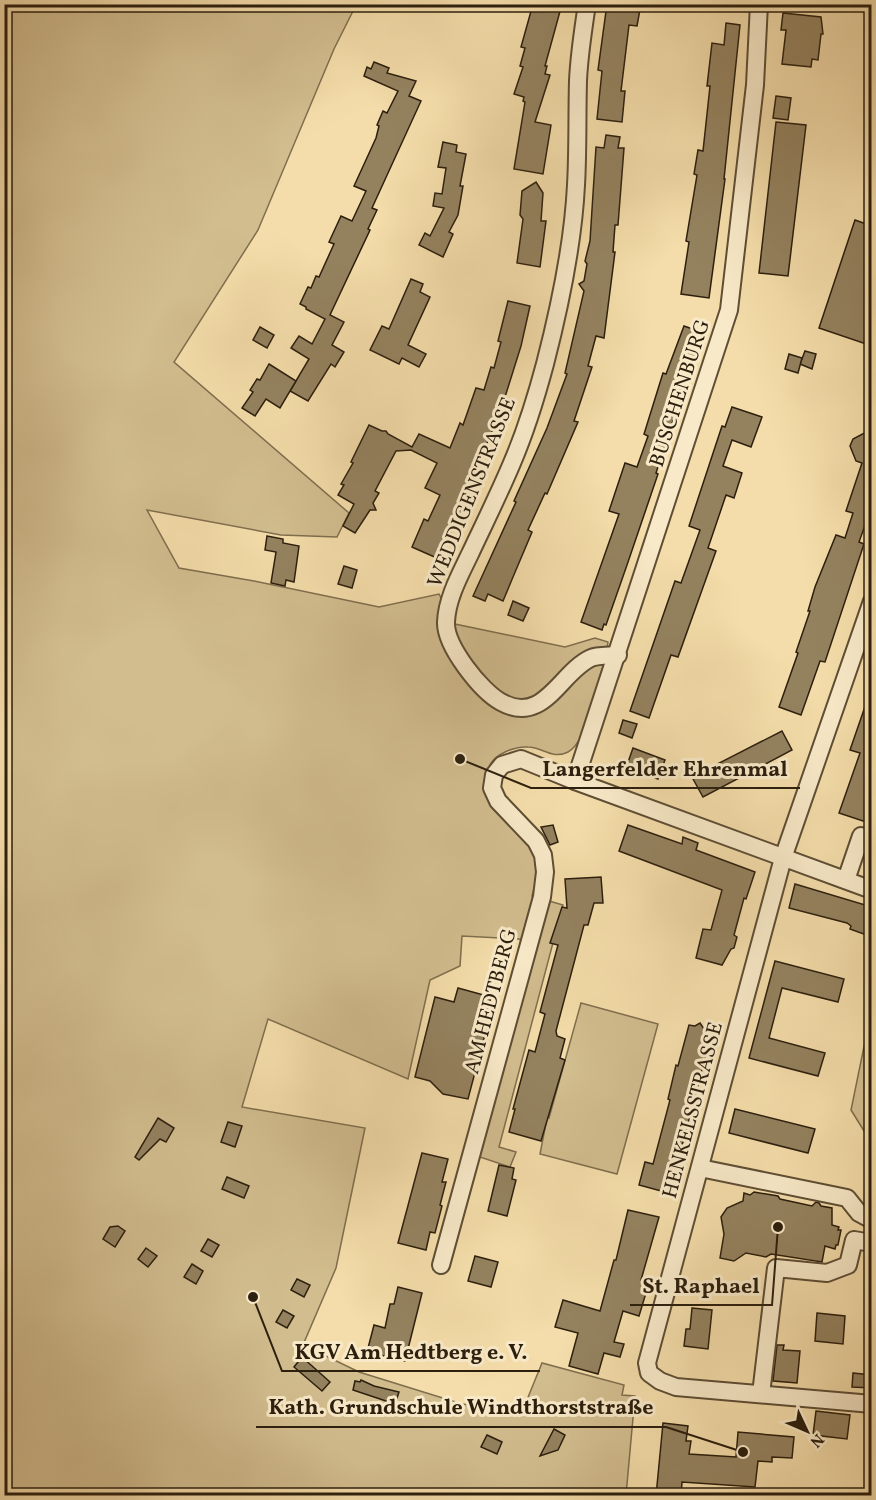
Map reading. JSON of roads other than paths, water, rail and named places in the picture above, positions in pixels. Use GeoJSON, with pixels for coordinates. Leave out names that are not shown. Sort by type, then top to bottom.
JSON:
{"type":"FeatureCollection","features":[{"type":"Feature","properties":{"kind":"street","name":"WEDDIGENSTRASSE"},"geometry":{"type":"LineString","coordinates":[[587,4],[578,78],[576,185],[561,297],[544,367],[513,461],[455,585],[446,623],[452,646],[463,663],[493,696],[510,706],[536,705],[592,657],[618,655]]}},
{"type":"Feature","properties":{"kind":"street","name":"BUSCHENBURG"},"geometry":{"type":"LineString","coordinates":[[575,781],[729,310],[755,85],[759,4]]}},
{"type":"Feature","properties":{"kind":"street","name":"HENKELSSTRASSE"},"geometry":{"type":"LineString","coordinates":[[761,1394],[676,1387],[660,1381],[649,1373],[647,1363],[783,858],[872,601]]}},
{"type":"Feature","properties":{"kind":"street","name":"AM HEDTBERG"},"geometry":{"type":"LineString","coordinates":[[441,1265],[542,897],[543,855],[536,841],[498,801],[492,788],[494,775],[502,765],[521,759],[575,781]]}},
{"type":"Feature","properties":{"kind":"street"},"geometry":{"type":"LineString","coordinates":[[575,781],[872,890]]}},
{"type":"Feature","properties":{"kind":"street"},"geometry":{"type":"LineString","coordinates":[[846,880],[861,836]]}},
{"type":"Feature","properties":{"kind":"street"},"geometry":{"type":"LineString","coordinates":[[700,1168],[847,1198],[865,1216],[854,1240],[848,1265],[827,1273],[776,1268],[761,1394],[872,1404]]}},
{"type":"Feature","properties":{"kind":"street"},"geometry":{"type":"LineString","coordinates":[[854,1240],[872,1243]]}},
{"type":"Feature","properties":{"kind":"place","name":"Langerfelder Ehrenmal"},"geometry":{"type":"Point","coordinates":[460,759]}},
{"type":"Feature","properties":{"kind":"place","name":"St. Raphael"},"geometry":{"type":"Point","coordinates":[778,1227]}},
{"type":"Feature","properties":{"kind":"place","name":"KGV Am Hedtberg e. V."},"geometry":{"type":"Point","coordinates":[253,1297]}},
{"type":"Feature","properties":{"kind":"place","name":"Kath. Grundschule Windthorststraße"},"geometry":{"type":"Point","coordinates":[743,1452]}}]}
